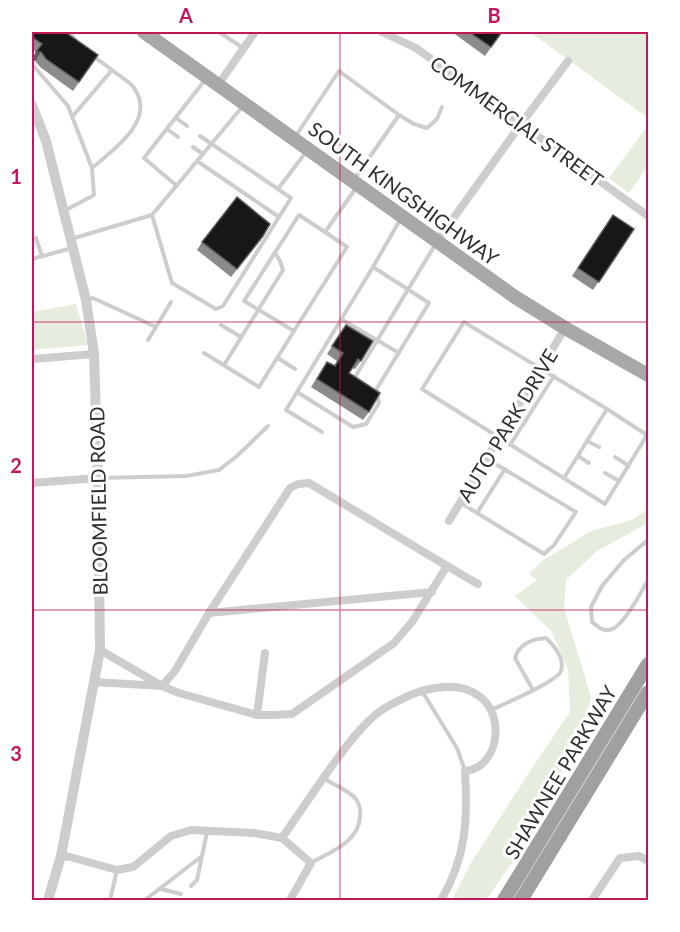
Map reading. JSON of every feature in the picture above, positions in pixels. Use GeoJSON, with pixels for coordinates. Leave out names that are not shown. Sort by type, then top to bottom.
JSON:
{"type":"FeatureCollection","features":[{"type":"Feature","properties":{"kind":"highway","name":"SHAWNEE PARKWAY"},"geometry":{"type":"LineString","coordinates":[[504,900],[648,664]]}},
{"type":"Feature","properties":{"kind":"highway","name":"SHAWNEE PARKWAY"},"geometry":{"type":"LineString","coordinates":[[521,900],[648,692]]}},
{"type":"Feature","properties":{"kind":"main road","name":"SOUTH KINGSHIGHWAY"},"geometry":{"type":"LineString","coordinates":[[144,32],[515,297],[648,375]]}},
{"type":"Feature","properties":{"kind":"street"},"geometry":{"type":"LineString","coordinates":[[213,81],[244,49],[255,32]]}},
{"type":"Feature","properties":{"kind":"street","name":"COMMERCIAL STREET"},"geometry":{"type":"LineString","coordinates":[[382,32],[416,48],[648,216]]}},
{"type":"Feature","properties":{"kind":"street"},"geometry":{"type":"LineString","coordinates":[[437,241],[568,61]]}},
{"type":"Feature","properties":{"kind":"street","name":"BLOOMFIELD ROAD"},"geometry":{"type":"LineString","coordinates":[[32,105],[46,141],[86,300],[94,354],[98,478],[100,650],[61,856],[48,900]]}},
{"type":"Feature","properties":{"kind":"street","name":"AUTO PARK DRIVE"},"geometry":{"type":"LineString","coordinates":[[449,521],[565,328]]}},
{"type":"Feature","properties":{"kind":"street"},"geometry":{"type":"LineString","coordinates":[[32,359],[94,354]]}},
{"type":"Feature","properties":{"kind":"street"},"geometry":{"type":"LineString","coordinates":[[32,483],[98,478]]}},
{"type":"Feature","properties":{"kind":"street"},"geometry":{"type":"LineString","coordinates":[[162,686],[174,672],[290,488],[298,484],[309,483],[478,584]]}},
{"type":"Feature","properties":{"kind":"street"},"geometry":{"type":"LineString","coordinates":[[100,650],[162,686],[179,693],[257,715],[292,714],[394,643],[412,622],[447,566]]}},
{"type":"Feature","properties":{"kind":"street"},"geometry":{"type":"LineString","coordinates":[[209,614],[432,592]]}},
{"type":"Feature","properties":{"kind":"street"},"geometry":{"type":"LineString","coordinates":[[257,715],[265,653]]}},
{"type":"Feature","properties":{"kind":"street"},"geometry":{"type":"LineString","coordinates":[[94,682],[162,686]]}},
{"type":"Feature","properties":{"kind":"street"},"geometry":{"type":"LineString","coordinates":[[282,838],[323,778],[373,716],[386,707],[422,690],[441,687],[465,690],[478,695],[491,710],[496,724],[495,742],[482,764],[465,771],[463,845],[455,874],[441,900]]}},
{"type":"Feature","properties":{"kind":"street"},"geometry":{"type":"LineString","coordinates":[[61,856],[117,870],[133,867],[171,836],[191,830],[254,833],[282,838],[311,863],[290,900]]}},
{"type":"Feature","properties":{"kind":"street"},"geometry":{"type":"LineString","coordinates":[[592,900],[620,858],[639,856],[648,861]]}},
{"type":"Feature","properties":{"kind":"lane"},"geometry":{"type":"LineString","coordinates":[[71,32],[79,45]]}},
{"type":"Feature","properties":{"kind":"lane"},"geometry":{"type":"LineString","coordinates":[[219,32],[244,49]]}},
{"type":"Feature","properties":{"kind":"lane"},"geometry":{"type":"LineString","coordinates":[[87,51],[133,87],[139,99],[140,118],[124,140],[92,168]]}},
{"type":"Feature","properties":{"kind":"lane"},"geometry":{"type":"LineString","coordinates":[[32,64],[68,106],[92,168],[94,195],[64,211]]}},
{"type":"Feature","properties":{"kind":"lane"},"geometry":{"type":"LineString","coordinates":[[72,117],[112,70]]}},
{"type":"Feature","properties":{"kind":"lane"},"geometry":{"type":"LineString","coordinates":[[294,139],[339,72],[414,124],[427,128],[437,119],[442,107]]}},
{"type":"Feature","properties":{"kind":"lane"},"geometry":{"type":"LineString","coordinates":[[177,186],[144,158],[176,118],[213,81]]}},
{"type":"Feature","properties":{"kind":"lane"},"geometry":{"type":"LineString","coordinates":[[32,259],[152,215],[245,104]]}},
{"type":"Feature","properties":{"kind":"lane"},"geometry":{"type":"LineString","coordinates":[[325,232],[399,115]]}},
{"type":"Feature","properties":{"kind":"lane"},"geometry":{"type":"LineString","coordinates":[[176,118],[187,126]]}},
{"type":"Feature","properties":{"kind":"lane"},"geometry":{"type":"LineString","coordinates":[[167,129],[178,137]]}},
{"type":"Feature","properties":{"kind":"lane"},"geometry":{"type":"LineString","coordinates":[[152,215],[172,283],[216,309],[223,306],[291,198],[200,136]]}},
{"type":"Feature","properties":{"kind":"lane"},"geometry":{"type":"LineString","coordinates":[[193,147],[203,154]]}},
{"type":"Feature","properties":{"kind":"lane"},"geometry":{"type":"LineString","coordinates":[[279,189],[308,149]]}},
{"type":"Feature","properties":{"kind":"lane"},"geometry":{"type":"LineString","coordinates":[[197,161],[279,217]]}},
{"type":"Feature","properties":{"kind":"lane"},"geometry":{"type":"LineString","coordinates":[[204,353],[260,387],[348,247],[299,215],[244,301],[294,331]]}},
{"type":"Feature","properties":{"kind":"lane"},"geometry":{"type":"LineString","coordinates":[[322,432],[286,410],[402,217]]}},
{"type":"Feature","properties":{"kind":"lane"},"geometry":{"type":"LineString","coordinates":[[32,239],[36,238],[42,256]]}},
{"type":"Feature","properties":{"kind":"lane"},"geometry":{"type":"LineString","coordinates":[[362,382],[355,377],[437,241]]}},
{"type":"Feature","properties":{"kind":"lane"},"geometry":{"type":"LineString","coordinates":[[224,365],[283,270],[274,253]]}},
{"type":"Feature","properties":{"kind":"lane"},"geometry":{"type":"LineString","coordinates":[[297,393],[353,427],[366,424],[379,403],[376,390],[429,303],[373,267]]}},
{"type":"Feature","properties":{"kind":"lane"},"geometry":{"type":"LineString","coordinates":[[86,300],[93,298],[156,327]]}},
{"type":"Feature","properties":{"kind":"lane"},"geometry":{"type":"LineString","coordinates":[[148,340],[171,302]]}},
{"type":"Feature","properties":{"kind":"lane"},"geometry":{"type":"LineString","coordinates":[[341,319],[399,353]]}},
{"type":"Feature","properties":{"kind":"lane"},"geometry":{"type":"LineString","coordinates":[[464,322],[541,368],[647,435],[605,504],[422,389],[464,322]]}},
{"type":"Feature","properties":{"kind":"lane"},"geometry":{"type":"LineString","coordinates":[[220,325],[241,338]]}},
{"type":"Feature","properties":{"kind":"lane"},"geometry":{"type":"LineString","coordinates":[[278,358],[295,369]]}},
{"type":"Feature","properties":{"kind":"lane"},"geometry":{"type":"LineString","coordinates":[[510,445],[554,376]]}},
{"type":"Feature","properties":{"kind":"lane"},"geometry":{"type":"LineString","coordinates":[[369,386],[376,390]]}},
{"type":"Feature","properties":{"kind":"lane"},"geometry":{"type":"LineString","coordinates":[[564,478],[607,409]]}},
{"type":"Feature","properties":{"kind":"lane"},"geometry":{"type":"LineString","coordinates":[[98,478],[186,476],[219,470],[268,426]]}},
{"type":"Feature","properties":{"kind":"lane"},"geometry":{"type":"LineString","coordinates":[[587,441],[599,447]]}},
{"type":"Feature","properties":{"kind":"lane"},"geometry":{"type":"LineString","coordinates":[[578,456],[589,463]]}},
{"type":"Feature","properties":{"kind":"lane"},"geometry":{"type":"LineString","coordinates":[[615,458],[629,466]]}},
{"type":"Feature","properties":{"kind":"lane"},"geometry":{"type":"LineString","coordinates":[[460,503],[544,554],[554,545],[576,512],[487,459]]}},
{"type":"Feature","properties":{"kind":"lane"},"geometry":{"type":"LineString","coordinates":[[477,513],[505,470]]}},
{"type":"Feature","properties":{"kind":"lane"},"geometry":{"type":"LineString","coordinates":[[605,473],[619,481]]}},
{"type":"Feature","properties":{"kind":"lane"},"geometry":{"type":"LineString","coordinates":[[648,540],[624,560],[603,586],[591,607],[592,622],[602,629],[611,630],[620,625],[648,580]]}},
{"type":"Feature","properties":{"kind":"lane"},"geometry":{"type":"LineString","coordinates":[[491,710],[533,690],[555,678],[561,672],[562,661],[553,644],[546,638],[537,639],[522,646],[515,658],[533,690]]}},
{"type":"Feature","properties":{"kind":"lane"},"geometry":{"type":"LineString","coordinates":[[422,690],[457,748],[465,771]]}},
{"type":"Feature","properties":{"kind":"lane"},"geometry":{"type":"LineString","coordinates":[[311,863],[345,844],[360,824],[361,808],[356,799],[323,778]]}},
{"type":"Feature","properties":{"kind":"lane"},"geometry":{"type":"LineString","coordinates":[[191,886],[197,880],[207,832]]}},
{"type":"Feature","properties":{"kind":"lane"},"geometry":{"type":"LineString","coordinates":[[147,900],[202,856]]}},
{"type":"Feature","properties":{"kind":"lane"},"geometry":{"type":"LineString","coordinates":[[110,900],[117,870]]}},
{"type":"Feature","properties":{"kind":"lane"},"geometry":{"type":"LineString","coordinates":[[160,889],[181,894]]}},
{"type":"Feature","properties":{"kind":"green space"},"geometry":{"type":"Polygon","coordinates":[[[530,32],[648,32],[648,118],[530,32]]]}},
{"type":"Feature","properties":{"kind":"green space"},"geometry":{"type":"Polygon","coordinates":[[[648,125],[648,165],[629,193],[609,178],[648,125]]]}},
{"type":"Feature","properties":{"kind":"green space"},"geometry":{"type":"Polygon","coordinates":[[[76,304],[88,345],[32,350],[32,312],[76,304]]]}},
{"type":"Feature","properties":{"kind":"green space"},"geometry":{"type":"Polygon","coordinates":[[[648,509],[648,523],[597,551],[566,580],[564,608],[591,697],[584,727],[556,782],[524,833],[512,863],[486,900],[452,900],[471,863],[570,712],[568,669],[551,631],[515,596],[537,580],[529,574],[542,561],[591,531],[632,520],[648,509]]]}},
{"type":"Feature","properties":{"kind":"building"},"geometry":{"type":"Polygon","coordinates":[[[32,32],[65,32],[98,55],[79,82],[46,59],[41,52],[36,52],[42,44],[32,37],[32,32]]]}},
{"type":"Feature","properties":{"kind":"building"},"geometry":{"type":"Polygon","coordinates":[[[469,32],[502,32],[491,47],[469,32]]]}},
{"type":"Feature","properties":{"kind":"building"},"geometry":{"type":"Polygon","coordinates":[[[237,197],[270,224],[237,269],[202,242],[237,197]]]}},
{"type":"Feature","properties":{"kind":"building"},"geometry":{"type":"Polygon","coordinates":[[[613,215],[634,229],[599,282],[578,268],[613,215]]]}},
{"type":"Feature","properties":{"kind":"building"},"geometry":{"type":"Polygon","coordinates":[[[346,325],[373,341],[361,361],[358,359],[349,373],[380,393],[369,412],[317,379],[327,362],[335,366],[343,353],[332,346],[346,325]]]}}]}
